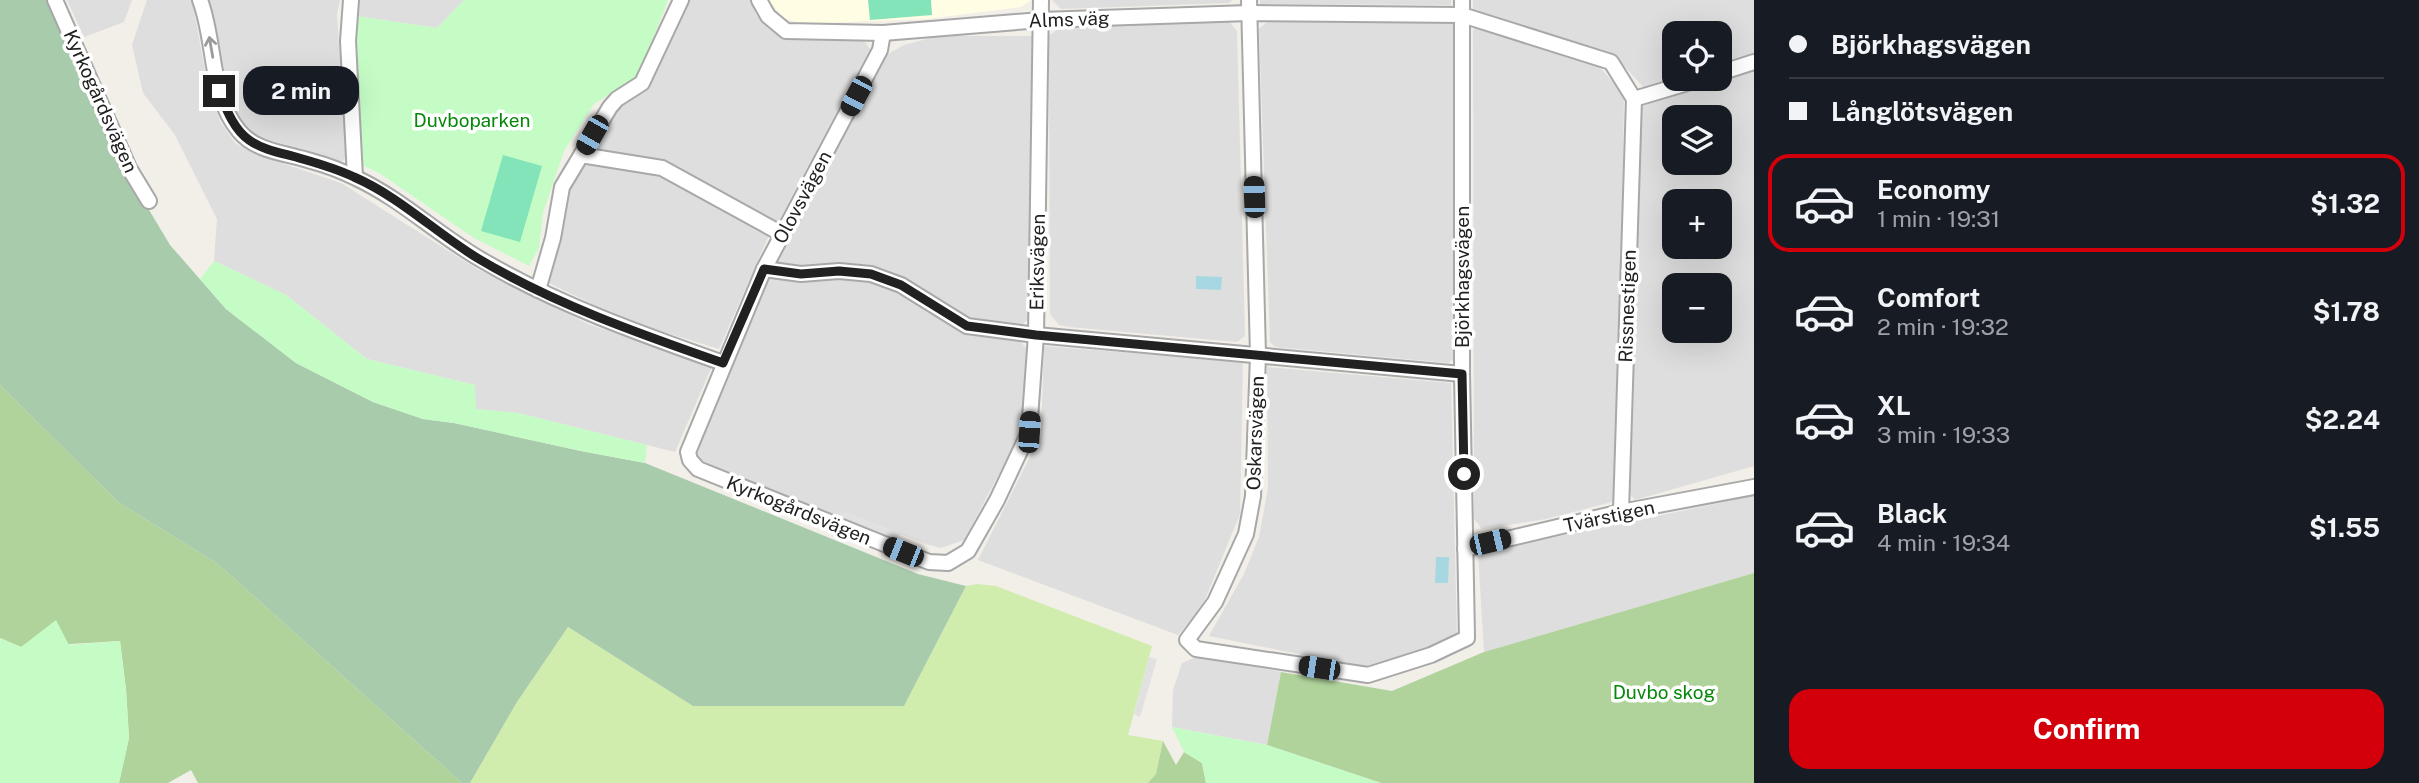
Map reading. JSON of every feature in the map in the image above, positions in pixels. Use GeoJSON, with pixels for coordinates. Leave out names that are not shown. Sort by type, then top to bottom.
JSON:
{"type":"FeatureCollection","features":[{"type":"Feature","properties":{"kind":"street","name":"Kyrkogårdsvägen"},"geometry":{"type":"LineString","coordinates":[[55,0],[129,168],[149,201]]}},
{"type":"Feature","properties":{"kind":"street"},"geometry":{"type":"LineString","coordinates":[[200,0],[219,91],[237,129],[246,139],[258,146],[312,161],[355,177],[416,214],[478,258],[538,290],[636,332],[723,363]]}},
{"type":"Feature","properties":{"kind":"street"},"geometry":{"type":"LineString","coordinates":[[351,0],[348,41],[355,177]]}},
{"type":"Feature","properties":{"kind":"street"},"geometry":{"type":"LineString","coordinates":[[538,290],[553,238],[562,187],[610,107],[642,83],[681,0]]}},
{"type":"Feature","properties":{"kind":"street","name":"Alms väg"},"geometry":{"type":"LineString","coordinates":[[759,0],[768,16],[786,31],[883,33],[1249,7],[1462,7],[1611,62],[1634,99]]}},
{"type":"Feature","properties":{"kind":"street","name":"Eriksvägen"},"geometry":{"type":"LineString","coordinates":[[968,551],[997,500],[1029,432],[1036,335],[1041,0]]}},
{"type":"Feature","properties":{"kind":"street","name":"Oskarsvägen"},"geometry":{"type":"LineString","coordinates":[[1249,7],[1258,355],[1254,496],[1247,534],[1215,602],[1187,640],[1196,649],[1368,675],[1431,655],[1467,638]]}},
{"type":"Feature","properties":{"kind":"street","name":"Björkhagsvägen"},"geometry":{"type":"LineString","coordinates":[[1462,7],[1462,374],[1467,638]]}},
{"type":"Feature","properties":{"kind":"street","name":"Olovsvägen"},"geometry":{"type":"LineString","coordinates":[[693,442],[723,363],[764,269],[880,50],[883,33]]}},
{"type":"Feature","properties":{"kind":"street"},"geometry":{"type":"LineString","coordinates":[[1732,69],[1754,62]]}},
{"type":"Feature","properties":{"kind":"street"},"geometry":{"type":"LineString","coordinates":[[1634,99],[1662,91]]}},
{"type":"Feature","properties":{"kind":"street","name":"Rissnestigen"},"geometry":{"type":"LineString","coordinates":[[1621,512],[1634,99]]}},
{"type":"Feature","properties":{"kind":"street"},"geometry":{"type":"LineString","coordinates":[[580,155],[662,168],[782,234]]}},
{"type":"Feature","properties":{"kind":"street"},"geometry":{"type":"LineString","coordinates":[[764,269],[801,274],[839,271],[871,274],[901,285],[967,326],[1036,335],[1462,374]]}},
{"type":"Feature","properties":{"kind":"street","name":"Kyrkogårdsvägen"},"geometry":{"type":"LineString","coordinates":[[693,442],[688,452],[690,460],[698,469],[929,562],[948,564],[968,551]]}},
{"type":"Feature","properties":{"kind":"street","name":"Tvärstigen"},"geometry":{"type":"LineString","coordinates":[[1465,548],[1621,512],[1754,487]]}},
{"type":"Feature","properties":{"kind":"shaded area"},"geometry":{"type":"Polygon","coordinates":[[[67,0],[132,0],[124,22],[84,37],[67,0]]]}},
{"type":"Feature","properties":{"kind":"shaded area"},"geometry":{"type":"Polygon","coordinates":[[[147,0],[192,0],[208,87],[220,121],[235,143],[255,154],[341,183],[477,269],[588,324],[712,366],[675,452],[518,413],[475,409],[475,385],[367,359],[286,295],[214,261],[217,219],[175,135],[143,93],[132,45],[147,0]]]}},
{"type":"Feature","properties":{"kind":"shaded area"},"geometry":{"type":"Polygon","coordinates":[[[209,0],[340,0],[337,14],[346,157],[343,161],[330,161],[256,139],[228,105],[231,95],[228,77],[220,75],[209,0]]]}},
{"type":"Feature","properties":{"kind":"shaded area"},"geometry":{"type":"Polygon","coordinates":[[[360,0],[464,0],[437,28],[356,16],[360,0]]]}},
{"type":"Feature","properties":{"kind":"shaded area"},"geometry":{"type":"Polygon","coordinates":[[[687,0],[750,0],[756,15],[770,30],[783,37],[804,40],[863,39],[870,49],[776,226],[683,172],[595,153],[592,148],[616,104],[650,87],[687,0]]]}},
{"type":"Feature","properties":{"kind":"shaded area"},"geometry":{"type":"Polygon","coordinates":[[[768,0],[1031,0],[1021,7],[926,19],[801,24],[783,18],[768,0]]]}},
{"type":"Feature","properties":{"kind":"shaded area"},"geometry":{"type":"Polygon","coordinates":[[[1052,0],[1232,0],[1229,3],[1061,9],[1052,0]]]}},
{"type":"Feature","properties":{"kind":"shaded area"},"geometry":{"type":"Polygon","coordinates":[[[1260,0],[1451,0],[1451,5],[1260,4],[1260,0]]]}},
{"type":"Feature","properties":{"kind":"shaded area"},"geometry":{"type":"Polygon","coordinates":[[[1473,0],[1754,0],[1754,53],[1732,61],[1732,21],[1662,21],[1662,85],[1646,90],[1614,55],[1473,11],[1473,0]]]}},
{"type":"Feature","properties":{"kind":"shaded area"},"geometry":{"type":"Polygon","coordinates":[[[1449,18],[1453,23],[1454,358],[1449,363],[1275,347],[1270,342],[1259,29],[1267,22],[1449,18]]]}},
{"type":"Feature","properties":{"kind":"shaded area"},"geometry":{"type":"Polygon","coordinates":[[[1228,20],[1237,31],[1245,336],[1237,342],[1059,325],[1050,314],[1049,36],[1062,26],[1228,20]]]}},
{"type":"Feature","properties":{"kind":"shaded area"},"geometry":{"type":"Polygon","coordinates":[[[1476,27],[1594,61],[1624,94],[1618,489],[1612,502],[1546,519],[1482,529],[1474,519],[1473,30],[1476,27]]]}},
{"type":"Feature","properties":{"kind":"shaded area"},"geometry":{"type":"Polygon","coordinates":[[[938,36],[1033,36],[1029,318],[1021,326],[967,319],[904,277],[869,266],[801,268],[777,263],[886,55],[904,45],[938,36]]]}},
{"type":"Feature","properties":{"kind":"shaded area"},"geometry":{"type":"Polygon","coordinates":[[[1754,69],[1754,466],[1635,500],[1629,493],[1640,109],[1688,91],[1732,91],[1732,76],[1754,69]]]}},
{"type":"Feature","properties":{"kind":"shaded area"},"geometry":{"type":"Polygon","coordinates":[[[584,157],[660,172],[769,235],[719,349],[625,320],[545,281],[570,179],[584,157]]]}},
{"type":"Feature","properties":{"kind":"shaded area"},"geometry":{"type":"Polygon","coordinates":[[[838,276],[868,281],[900,293],[964,333],[1019,340],[1028,350],[1026,423],[964,540],[941,548],[846,513],[836,520],[704,466],[697,459],[695,451],[764,283],[771,278],[801,283],[838,276]]]}},
{"type":"Feature","properties":{"kind":"shaded area"},"geometry":{"type":"Polygon","coordinates":[[[1044,346],[1243,362],[1240,514],[1202,607],[1178,635],[978,560],[1041,435],[1044,346]]]}},
{"type":"Feature","properties":{"kind":"shaded area"},"geometry":{"type":"Polygon","coordinates":[[[1267,367],[1451,383],[1457,639],[1363,667],[1209,636],[1244,574],[1259,537],[1268,488],[1267,367]]]}},
{"type":"Feature","properties":{"kind":"shaded area"},"geometry":{"type":"Polygon","coordinates":[[[1754,496],[1754,573],[1484,652],[1478,553],[1754,496]]]}},
{"type":"Feature","properties":{"kind":"shaded area"},"geometry":{"type":"Polygon","coordinates":[[[846,513],[900,534],[896,544],[836,520],[839,514],[846,513]]]}},
{"type":"Feature","properties":{"kind":"shaded area"},"geometry":{"type":"Polygon","coordinates":[[[1149,657],[1157,659],[1140,717],[1134,714],[1149,657]]]}},
{"type":"Feature","properties":{"kind":"shaded area"},"geometry":{"type":"Polygon","coordinates":[[[1194,658],[1214,658],[1281,672],[1267,745],[1172,727],[1173,690],[1182,663],[1194,658]]]}},
{"type":"Feature","properties":{"kind":"green space"},"geometry":{"type":"Polygon","coordinates":[[[0,0],[49,0],[115,153],[170,245],[226,309],[296,363],[373,402],[423,419],[454,423],[645,463],[918,574],[966,586],[904,706],[693,706],[568,627],[517,702],[470,783],[462,783],[218,564],[118,502],[0,385],[0,0]]]}},
{"type":"Feature","properties":{"kind":"green space","name":"Duvboparken"},"geometry":{"type":"Polygon","coordinates":[[[464,0],[668,0],[639,75],[594,104],[564,151],[543,213],[539,248],[529,266],[474,238],[379,173],[362,165],[356,16],[437,28],[464,0]]]}},
{"type":"Feature","properties":{"kind":"green space"},"geometry":{"type":"Polygon","coordinates":[[[868,0],[931,0],[932,15],[870,20],[868,0]]]}},
{"type":"Feature","properties":{"kind":"green space"},"geometry":{"type":"Polygon","coordinates":[[[503,155],[542,166],[520,242],[481,231],[503,155]]]}},
{"type":"Feature","properties":{"kind":"green space"},"geometry":{"type":"Polygon","coordinates":[[[214,261],[286,295],[367,359],[475,385],[476,409],[518,413],[647,445],[645,463],[454,423],[423,419],[373,402],[296,363],[226,309],[200,279],[214,261]]]}},
{"type":"Feature","properties":{"kind":"green space"},"geometry":{"type":"Polygon","coordinates":[[[0,385],[118,502],[218,564],[462,783],[198,783],[191,770],[168,783],[119,783],[129,738],[120,641],[21,647],[0,638],[0,385]]]}},
{"type":"Feature","properties":{"kind":"green space","name":"Duvbo skog"},"geometry":{"type":"Polygon","coordinates":[[[1754,573],[1754,783],[1381,783],[1267,745],[1281,672],[1392,691],[1484,652],[1754,573]]]}},
{"type":"Feature","properties":{"kind":"green space"},"geometry":{"type":"Polygon","coordinates":[[[966,586],[996,586],[1152,646],[1128,735],[1163,741],[1156,774],[1148,783],[470,783],[517,702],[568,627],[693,706],[904,706],[966,586]]]}},
{"type":"Feature","properties":{"kind":"green space"},"geometry":{"type":"Polygon","coordinates":[[[56,620],[69,645],[120,641],[129,738],[119,783],[0,783],[0,638],[21,647],[56,620]]]}},
{"type":"Feature","properties":{"kind":"green space"},"geometry":{"type":"Polygon","coordinates":[[[1172,727],[1267,745],[1381,783],[1206,783],[1202,763],[1184,752],[1172,727]]]}},
{"type":"Feature","properties":{"kind":"green space"},"geometry":{"type":"Polygon","coordinates":[[[1163,741],[1176,765],[1184,752],[1202,763],[1206,783],[1148,783],[1156,774],[1163,741]]]}},
{"type":"Feature","properties":{"kind":"water"},"geometry":{"type":"Polygon","coordinates":[[[1196,276],[1222,277],[1221,290],[1196,289],[1196,276]]]}},
{"type":"Feature","properties":{"kind":"water"},"geometry":{"type":"Polygon","coordinates":[[[1436,557],[1449,557],[1448,583],[1435,583],[1436,557]]]}},
{"type":"Feature","properties":{"kind":"route"},"geometry":{"type":"LineString","coordinates":[[219,91],[237,129],[246,139],[258,146],[312,161],[355,177],[416,214],[478,258],[538,290],[636,332],[723,363],[764,269],[801,274],[839,271],[871,274],[901,285],[967,326],[1036,335],[1462,374],[1464,474]]}}]}
